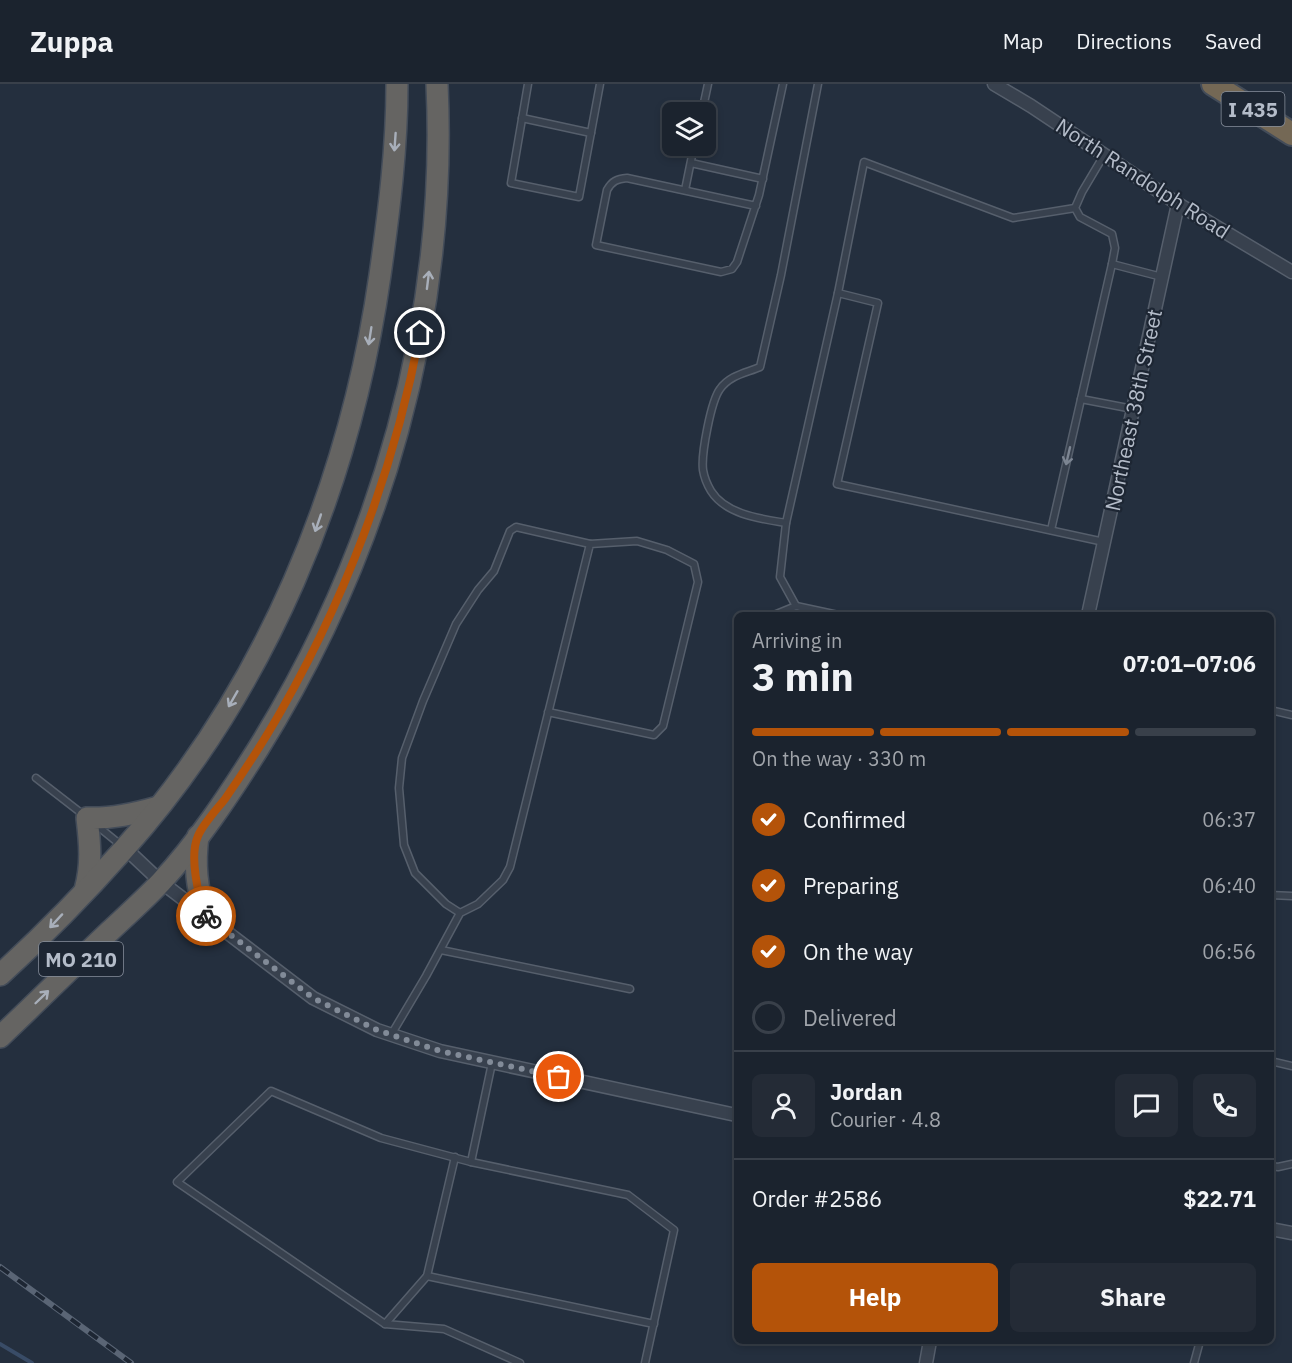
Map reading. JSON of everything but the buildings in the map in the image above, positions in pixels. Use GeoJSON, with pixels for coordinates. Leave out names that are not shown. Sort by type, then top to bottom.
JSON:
{"type":"FeatureCollection","features":[{"type":"Feature","properties":{"kind":"highway","name":"MO 210"},"geometry":{"type":"LineString","coordinates":[[0,975],[39,939],[84,892],[125,848],[158,807],[222,717],[255,660],[306,555],[352,418],[368,348],[392,183],[397,84]]}},
{"type":"Feature","properties":{"kind":"highway","name":"MO 210"},"geometry":{"type":"LineString","coordinates":[[0,1037],[161,882],[243,773],[281,712],[315,648],[363,539],[388,464],[411,379],[428,286],[438,166],[437,84]]}},
{"type":"Feature","properties":{"kind":"highway","name":"I 435"},"geometry":{"type":"LineString","coordinates":[[1213,84],[1292,134]]}},
{"type":"Feature","properties":{"kind":"highway"},"geometry":{"type":"LineString","coordinates":[[84,892],[90,872],[91,850],[87,818],[130,815],[158,807]]}},
{"type":"Feature","properties":{"kind":"highway"},"geometry":{"type":"LineString","coordinates":[[198,835],[195,855],[197,886],[205,915]]}},
{"type":"Feature","properties":{"kind":"street","name":"North Randolph Road"},"geometry":{"type":"LineString","coordinates":[[994,84],[1178,204],[1292,272]]}},
{"type":"Feature","properties":{"kind":"street","name":"Northeast 38th Street"},"geometry":{"type":"LineString","coordinates":[[1089,612],[1178,204]]}},
{"type":"Feature","properties":{"kind":"street"},"geometry":{"type":"LineString","coordinates":[[125,848],[161,882],[313,998],[340,1013],[391,1035],[440,1051],[734,1115]]}},
{"type":"Feature","properties":{"kind":"street"},"geometry":{"type":"LineString","coordinates":[[1274,1229],[1292,1233]]}},
{"type":"Feature","properties":{"kind":"street"},"geometry":{"type":"LineString","coordinates":[[926,1363],[929,1344]]}},
{"type":"Feature","properties":{"kind":"lane"},"geometry":{"type":"LineString","coordinates":[[528,84],[511,183],[579,197],[600,84]]}},
{"type":"Feature","properties":{"kind":"lane"},"geometry":{"type":"LineString","coordinates":[[704,102],[708,84]]}},
{"type":"Feature","properties":{"kind":"lane"},"geometry":{"type":"LineString","coordinates":[[756,206],[627,178],[618,179],[607,190],[596,245],[721,272],[732,269],[738,262],[756,206],[783,84]]}},
{"type":"Feature","properties":{"kind":"lane"},"geometry":{"type":"LineString","coordinates":[[786,523],[747,515],[725,504],[711,492],[703,471],[703,453],[719,389],[730,379],[760,367],[781,275],[818,84]]}},
{"type":"Feature","properties":{"kind":"lane"},"geometry":{"type":"LineString","coordinates":[[522,118],[591,133]]}},
{"type":"Feature","properties":{"kind":"lane"},"geometry":{"type":"LineString","coordinates":[[1075,208],[1104,155]]}},
{"type":"Feature","properties":{"kind":"lane"},"geometry":{"type":"LineString","coordinates":[[685,190],[692,156]]}},
{"type":"Feature","properties":{"kind":"lane"},"geometry":{"type":"LineString","coordinates":[[796,606],[780,577],[786,523],[838,293],[864,162],[1012,218],[1075,208]]}},
{"type":"Feature","properties":{"kind":"lane"},"geometry":{"type":"LineString","coordinates":[[691,163],[763,179]]}},
{"type":"Feature","properties":{"kind":"lane"},"geometry":{"type":"LineString","coordinates":[[1051,530],[1115,248],[1112,234],[1080,217],[1075,208]]}},
{"type":"Feature","properties":{"kind":"lane"},"geometry":{"type":"LineString","coordinates":[[1112,264],[1162,277]]}},
{"type":"Feature","properties":{"kind":"lane"},"geometry":{"type":"LineString","coordinates":[[838,293],[878,303],[837,484],[1104,542]]}},
{"type":"Feature","properties":{"kind":"lane"},"geometry":{"type":"LineString","coordinates":[[1081,399],[1133,409]]}},
{"type":"Feature","properties":{"kind":"lane"},"geometry":{"type":"LineString","coordinates":[[460,914],[446,904],[415,873],[404,845],[399,788],[402,758],[423,701],[456,624],[478,590],[494,571],[510,531],[516,527],[590,544],[637,541],[667,550],[694,564],[698,582],[663,726],[654,735],[548,712]]}},
{"type":"Feature","properties":{"kind":"lane"},"geometry":{"type":"LineString","coordinates":[[391,1035],[460,914],[484,899],[502,880],[510,867],[590,544]]}},
{"type":"Feature","properties":{"kind":"lane"},"geometry":{"type":"LineString","coordinates":[[781,612],[796,606],[824,612]]}},
{"type":"Feature","properties":{"kind":"lane"},"geometry":{"type":"LineString","coordinates":[[1274,711],[1292,715]]}},
{"type":"Feature","properties":{"kind":"lane"},"geometry":{"type":"LineString","coordinates":[[36,778],[125,848]]}},
{"type":"Feature","properties":{"kind":"lane"},"geometry":{"type":"LineString","coordinates":[[1274,895],[1292,896]]}},
{"type":"Feature","properties":{"kind":"lane"},"geometry":{"type":"LineString","coordinates":[[441,950],[630,989]]}},
{"type":"Feature","properties":{"kind":"lane"},"geometry":{"type":"LineString","coordinates":[[471,1162],[492,1062]]}},
{"type":"Feature","properties":{"kind":"lane"},"geometry":{"type":"LineString","coordinates":[[1274,1062],[1292,1066]]}},
{"type":"Feature","properties":{"kind":"lane"},"geometry":{"type":"LineString","coordinates":[[520,1363],[444,1329],[385,1324],[177,1182],[271,1091],[381,1138],[471,1162],[628,1195],[674,1230],[645,1363]]}},
{"type":"Feature","properties":{"kind":"lane"},"geometry":{"type":"LineString","coordinates":[[385,1324],[427,1276],[455,1157]]}},
{"type":"Feature","properties":{"kind":"lane"},"geometry":{"type":"LineString","coordinates":[[1274,1166],[1292,1164]]}},
{"type":"Feature","properties":{"kind":"lane"},"geometry":{"type":"LineString","coordinates":[[427,1276],[654,1324]]}},
{"type":"Feature","properties":{"kind":"lane"},"geometry":{"type":"LineString","coordinates":[[1194,1363],[1199,1344]]}},
{"type":"Feature","properties":{"kind":"waterway"},"geometry":{"type":"LineString","coordinates":[[0,1344],[32,1363]]}},
{"type":"Feature","properties":{"kind":"railway"},"geometry":{"type":"LineString","coordinates":[[0,1267],[131,1363]]}},
{"type":"Feature","properties":{"kind":"way so far"},"geometry":{"type":"LineString","coordinates":[[206,916],[313,998],[377,1030],[440,1051],[559,1077]]}},
{"type":"Feature","properties":{"kind":"route"},"geometry":{"type":"LineString","coordinates":[[206,916],[197,886],[195,855],[198,835],[243,773],[281,712],[315,648],[345,583],[371,517],[393,449],[420,333]]}}]}
